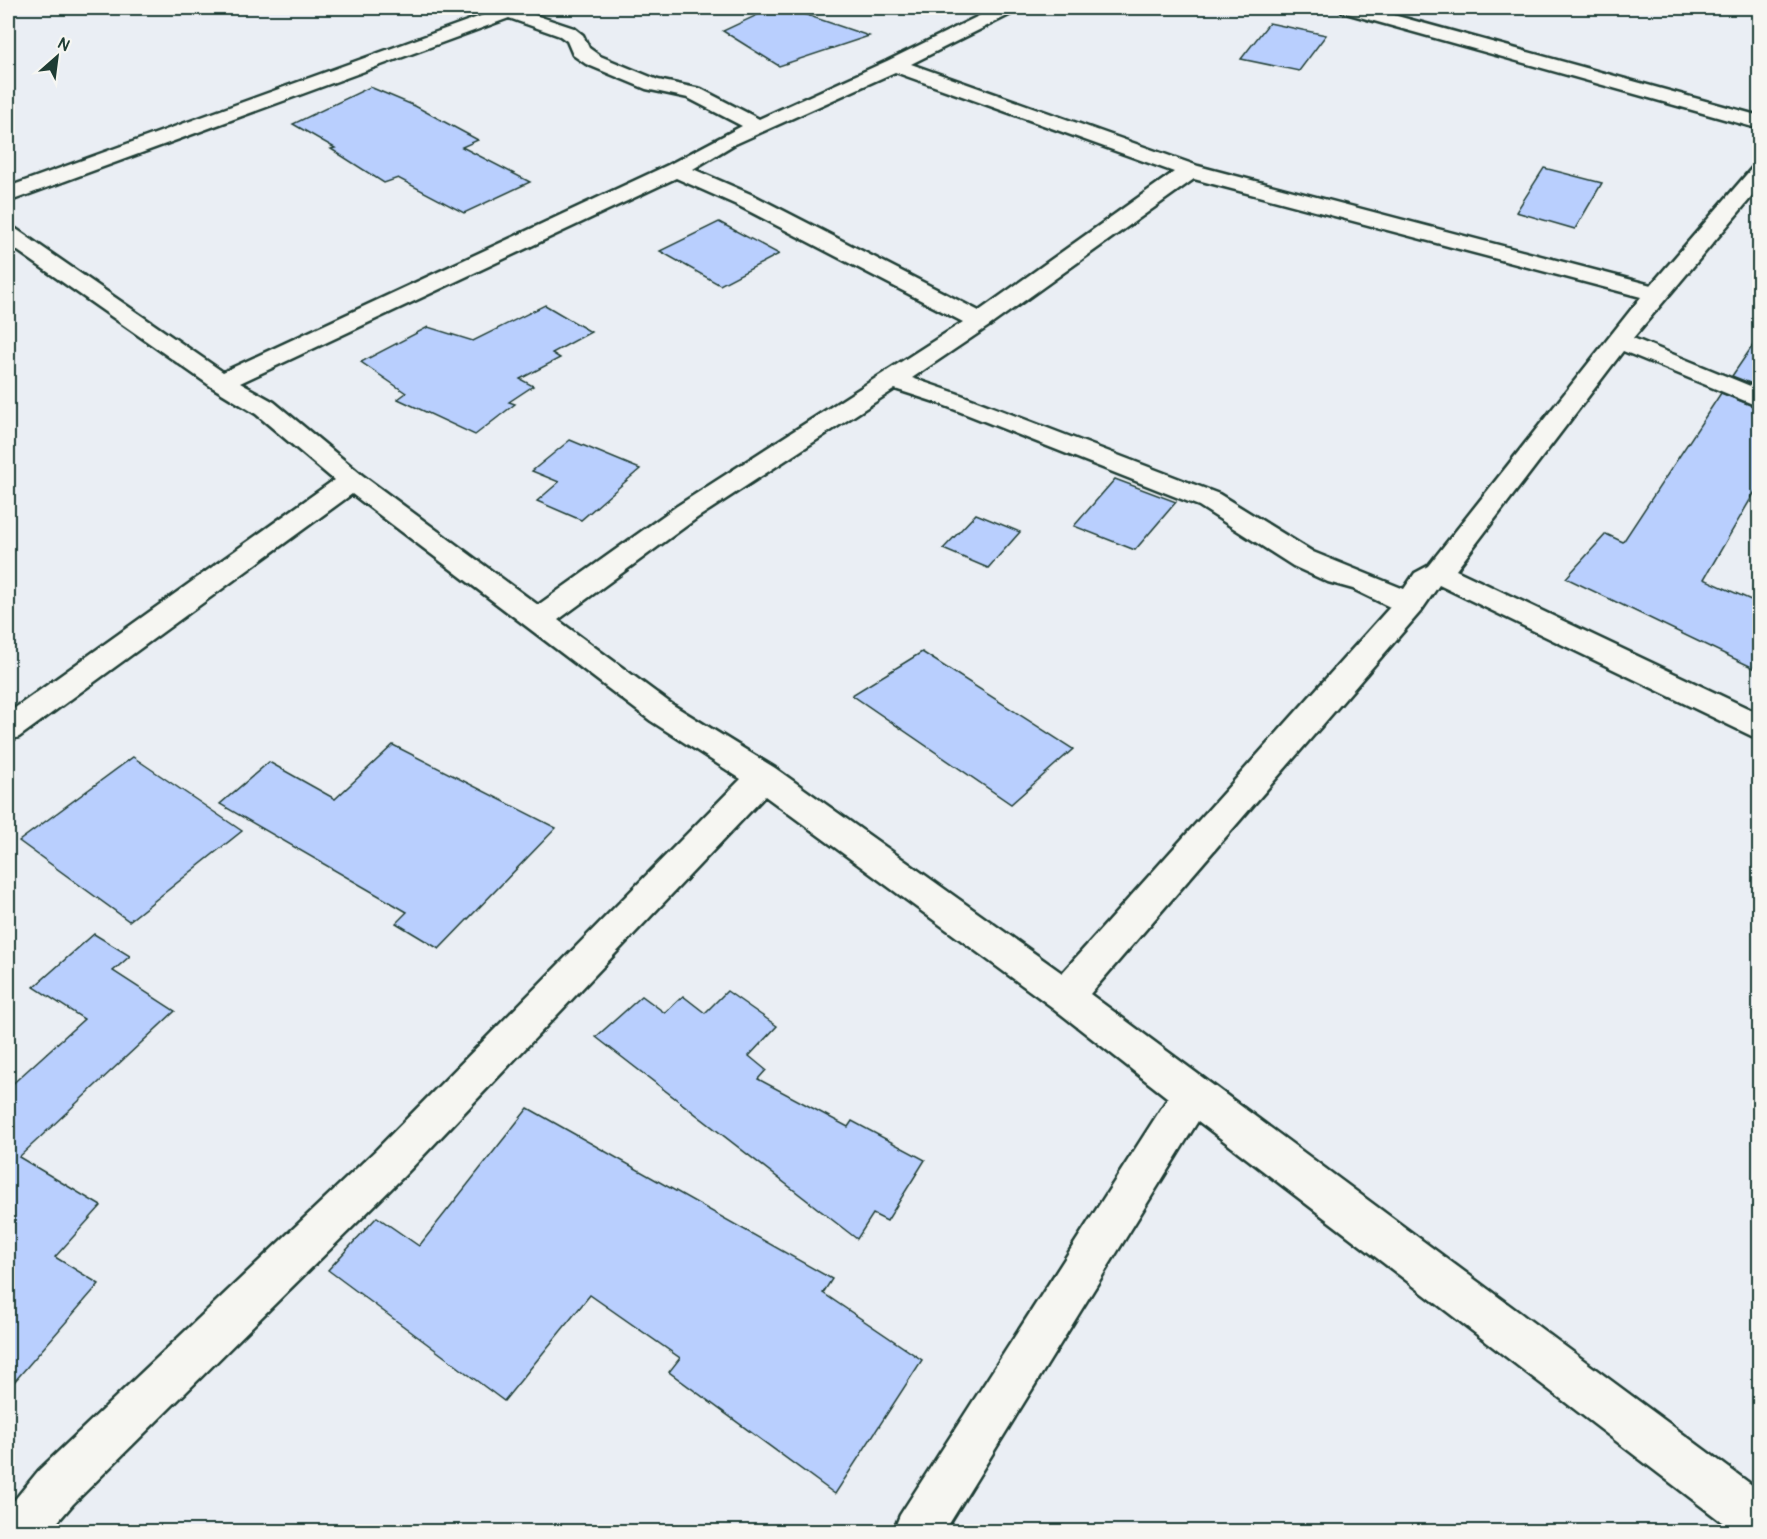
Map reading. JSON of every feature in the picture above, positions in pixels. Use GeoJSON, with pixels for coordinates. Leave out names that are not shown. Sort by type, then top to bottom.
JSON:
{"type":"FeatureCollection","features":[{"type":"Feature","properties":{"kind":"street"},"geometry":{"type":"LineString","coordinates":[[221,382],[676,170],[726,141],[894,65],[1008,8]]}},
{"type":"Feature","properties":{"kind":"street"},"geometry":{"type":"LineString","coordinates":[[1349,8],[1760,123]]}},
{"type":"Feature","properties":{"kind":"street"},"geometry":{"type":"LineString","coordinates":[[8,195],[514,10],[567,32],[576,39],[580,51],[593,60],[653,85],[694,93],[757,126]]}},
{"type":"Feature","properties":{"kind":"street"},"geometry":{"type":"LineString","coordinates":[[894,65],[1190,171],[1657,294]]}},
{"type":"Feature","properties":{"kind":"street"},"geometry":{"type":"LineString","coordinates":[[676,170],[747,201],[980,321]]}},
{"type":"Feature","properties":{"kind":"street"},"geometry":{"type":"LineString","coordinates":[[539,619],[687,512],[980,321],[1190,171]]}},
{"type":"Feature","properties":{"kind":"street"},"geometry":{"type":"LineString","coordinates":[[1065,996],[1410,604],[1425,580],[1438,573],[1635,319],[1760,173]]}},
{"type":"Feature","properties":{"kind":"street"},"geometry":{"type":"LineString","coordinates":[[8,234],[221,382],[265,408],[352,480],[662,713],[763,777],[1065,996],[1192,1095],[1760,1521]]}},
{"type":"Feature","properties":{"kind":"street"},"geometry":{"type":"LineString","coordinates":[[1619,341],[1760,399]]}},
{"type":"Feature","properties":{"kind":"street"},"geometry":{"type":"LineString","coordinates":[[892,380],[947,398],[1209,500],[1304,560],[1338,575],[1363,582],[1410,604]]}},
{"type":"Feature","properties":{"kind":"street"},"geometry":{"type":"LineString","coordinates":[[8,729],[352,480]]}},
{"type":"Feature","properties":{"kind":"street"},"geometry":{"type":"LineString","coordinates":[[1438,573],[1760,728]]}},
{"type":"Feature","properties":{"kind":"street"},"geometry":{"type":"LineString","coordinates":[[18,1532],[56,1487],[390,1163],[763,777]]}},
{"type":"Feature","properties":{"kind":"street"},"geometry":{"type":"LineString","coordinates":[[917,1532],[1192,1095]]}},
{"type":"Feature","properties":{"kind":"building"},"geometry":{"type":"Polygon","coordinates":[[[772,8],[786,8],[869,36],[779,66],[723,31],[772,8]]]}},
{"type":"Feature","properties":{"kind":"building"},"geometry":{"type":"Polygon","coordinates":[[[1269,23],[1326,35],[1299,71],[1241,59],[1269,23]]]}},
{"type":"Feature","properties":{"kind":"building"},"geometry":{"type":"Polygon","coordinates":[[[370,87],[415,106],[478,140],[462,147],[530,182],[464,213],[398,178],[384,183],[331,149],[335,148],[293,124],[370,87]]]}},
{"type":"Feature","properties":{"kind":"building"},"geometry":{"type":"Polygon","coordinates":[[[1544,168],[1602,183],[1575,229],[1516,212],[1544,168]]]}},
{"type":"Feature","properties":{"kind":"building"},"geometry":{"type":"Polygon","coordinates":[[[719,222],[779,254],[720,285],[660,251],[719,222]]]}},
{"type":"Feature","properties":{"kind":"building"},"geometry":{"type":"Polygon","coordinates":[[[545,305],[591,332],[552,353],[560,358],[520,379],[533,386],[509,402],[515,404],[475,435],[398,399],[406,393],[361,362],[428,327],[473,341],[545,305]]]}},
{"type":"Feature","properties":{"kind":"building"},"geometry":{"type":"Polygon","coordinates":[[[1760,335],[1760,387],[1732,376],[1760,335]]]}},
{"type":"Feature","properties":{"kind":"building"},"geometry":{"type":"Polygon","coordinates":[[[1721,393],[1760,409],[1760,483],[1704,579],[1760,604],[1760,671],[1566,578],[1606,534],[1623,542],[1721,393]]]}},
{"type":"Feature","properties":{"kind":"building"},"geometry":{"type":"Polygon","coordinates":[[[570,440],[640,469],[581,520],[537,501],[559,482],[532,471],[570,440]]]}},
{"type":"Feature","properties":{"kind":"building"},"geometry":{"type":"Polygon","coordinates":[[[1115,479],[1176,502],[1135,550],[1074,526],[1115,479]]]}},
{"type":"Feature","properties":{"kind":"building"},"geometry":{"type":"Polygon","coordinates":[[[976,514],[1020,532],[988,568],[943,549],[976,514]]]}},
{"type":"Feature","properties":{"kind":"building"},"geometry":{"type":"Polygon","coordinates":[[[922,652],[1073,749],[1011,804],[852,695],[922,652]]]}},
{"type":"Feature","properties":{"kind":"building"},"geometry":{"type":"Polygon","coordinates":[[[393,745],[556,828],[439,949],[396,923],[407,912],[220,804],[269,762],[335,799],[393,745]]]}},
{"type":"Feature","properties":{"kind":"building"},"geometry":{"type":"Polygon","coordinates":[[[133,757],[242,831],[129,921],[19,841],[133,757]]]}},
{"type":"Feature","properties":{"kind":"building"},"geometry":{"type":"Polygon","coordinates":[[[94,934],[130,956],[113,971],[175,1011],[19,1157],[101,1206],[55,1257],[99,1284],[8,1389],[8,1088],[84,1019],[34,987],[94,934]]]}},
{"type":"Feature","properties":{"kind":"building"},"geometry":{"type":"Polygon","coordinates":[[[727,991],[777,1026],[749,1056],[766,1070],[758,1079],[848,1127],[852,1121],[925,1160],[887,1221],[873,1214],[857,1239],[596,1037],[642,996],[665,1013],[683,996],[705,1013],[727,991]]]}},
{"type":"Feature","properties":{"kind":"building"},"geometry":{"type":"Polygon","coordinates":[[[528,1108],[832,1279],[823,1293],[922,1360],[835,1494],[669,1372],[680,1358],[590,1295],[504,1401],[328,1270],[377,1217],[419,1246],[528,1108]]]}}]}
